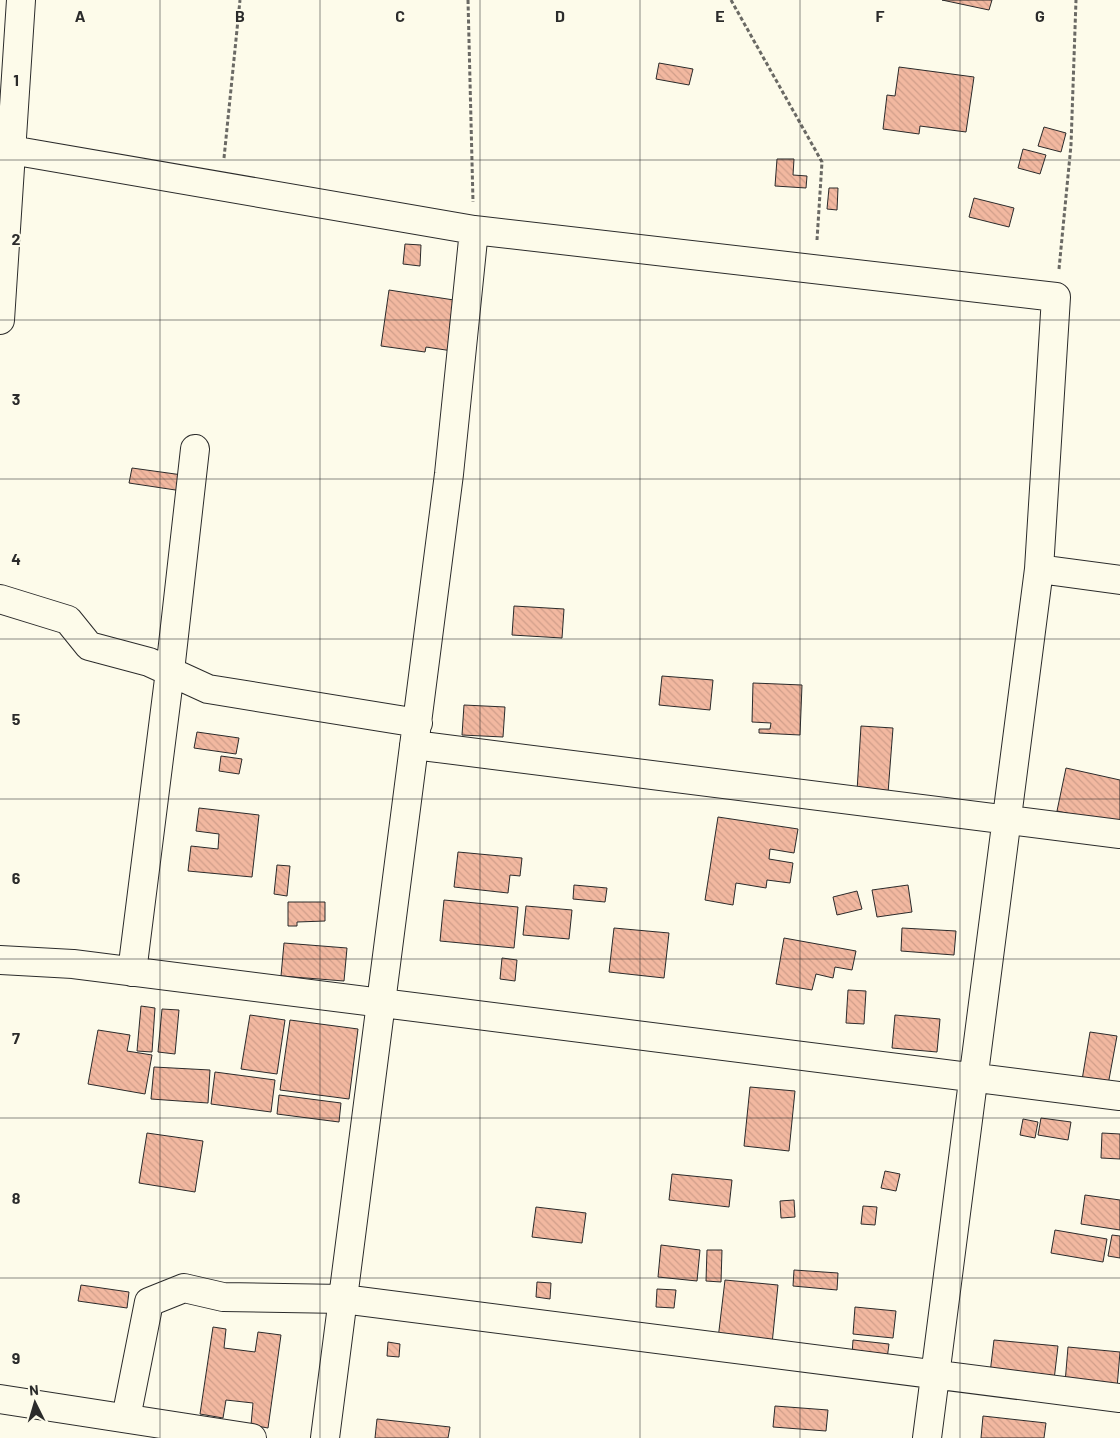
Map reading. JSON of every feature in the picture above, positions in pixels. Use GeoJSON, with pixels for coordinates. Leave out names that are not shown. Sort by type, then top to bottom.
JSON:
{"type":"FeatureCollection","features":[{"type":"Feature","properties":{"kind":"street"},"geometry":{"type":"LineString","coordinates":[[0,320],[21,0]]}},
{"type":"Feature","properties":{"kind":"street"},"geometry":{"type":"LineString","coordinates":[[11,150],[474,230],[1056,297],[1039,569],[926,1438]]}},
{"type":"Feature","properties":{"kind":"street"},"geometry":{"type":"LineString","coordinates":[[326,1438],[449,474],[474,230]]}},
{"type":"Feature","properties":{"kind":"street"},"geometry":{"type":"LineString","coordinates":[[132,972],[170,671],[195,449]]}},
{"type":"Feature","properties":{"kind":"street"},"geometry":{"type":"LineString","coordinates":[[1039,569],[1120,580]]}},
{"type":"Feature","properties":{"kind":"street"},"geometry":{"type":"LineString","coordinates":[[0,599],[68,620],[89,646],[149,662],[208,689],[416,734],[1006,820],[1120,834]]}},
{"type":"Feature","properties":{"kind":"street"},"geometry":{"type":"LineString","coordinates":[[0,960],[73,964],[1120,1096]]}},
{"type":"Feature","properties":{"kind":"street"},"geometry":{"type":"LineString","coordinates":[[126,1418],[149,1302],[184,1288],[223,1297],[343,1299],[1120,1398]]}},
{"type":"Feature","properties":{"kind":"street"},"geometry":{"type":"LineString","coordinates":[[0,1399],[252,1438]]}},
{"type":"Feature","properties":{"kind":"path"},"geometry":{"type":"LineString","coordinates":[[221,186],[240,0]]}},
{"type":"Feature","properties":{"kind":"path"},"geometry":{"type":"LineString","coordinates":[[468,0],[474,230]]}},
{"type":"Feature","properties":{"kind":"path"},"geometry":{"type":"LineString","coordinates":[[731,0],[822,162],[815,269]]}},
{"type":"Feature","properties":{"kind":"path"},"geometry":{"type":"LineString","coordinates":[[1056,297],[1071,145],[1076,0]]}},
{"type":"Feature","properties":{"kind":"building"},"geometry":{"type":"Polygon","coordinates":[[[942,0],[992,0],[989,10],[942,0]]]}},
{"type":"Feature","properties":{"kind":"building"},"geometry":{"type":"Polygon","coordinates":[[[659,63],[693,69],[689,85],[656,79],[659,63]]]}},
{"type":"Feature","properties":{"kind":"building"},"geometry":{"type":"Polygon","coordinates":[[[899,67],[974,77],[966,132],[920,126],[919,134],[883,129],[887,95],[895,96],[899,67]]]}},
{"type":"Feature","properties":{"kind":"building"},"geometry":{"type":"Polygon","coordinates":[[[1044,127],[1066,133],[1061,152],[1038,146],[1044,127]]]}},
{"type":"Feature","properties":{"kind":"building"},"geometry":{"type":"Polygon","coordinates":[[[1023,149],[1046,155],[1040,174],[1018,168],[1023,149]]]}},
{"type":"Feature","properties":{"kind":"building"},"geometry":{"type":"Polygon","coordinates":[[[777,159],[794,159],[793,175],[807,176],[806,188],[775,186],[777,159]]]}},
{"type":"Feature","properties":{"kind":"building"},"geometry":{"type":"Polygon","coordinates":[[[829,188],[838,188],[837,210],[827,209],[829,188]]]}},
{"type":"Feature","properties":{"kind":"building"},"geometry":{"type":"Polygon","coordinates":[[[974,198],[1014,208],[1009,227],[969,217],[974,198]]]}},
{"type":"Feature","properties":{"kind":"building"},"geometry":{"type":"Polygon","coordinates":[[[405,244],[421,245],[420,266],[403,264],[405,244]]]}},
{"type":"Feature","properties":{"kind":"building"},"geometry":{"type":"Polygon","coordinates":[[[389,290],[454,300],[450,325],[463,327],[459,352],[426,347],[425,352],[381,346],[389,290]]]}},
{"type":"Feature","properties":{"kind":"building"},"geometry":{"type":"Polygon","coordinates":[[[132,468],[204,478],[202,494],[129,483],[132,468]]]}},
{"type":"Feature","properties":{"kind":"building"},"geometry":{"type":"Polygon","coordinates":[[[514,606],[564,609],[562,638],[512,635],[514,606]]]}},
{"type":"Feature","properties":{"kind":"building"},"geometry":{"type":"Polygon","coordinates":[[[662,676],[713,680],[710,710],[659,705],[662,676]]]}},
{"type":"Feature","properties":{"kind":"building"},"geometry":{"type":"Polygon","coordinates":[[[753,683],[802,685],[800,735],[759,733],[759,729],[770,729],[771,723],[752,722],[753,683]]]}},
{"type":"Feature","properties":{"kind":"building"},"geometry":{"type":"Polygon","coordinates":[[[464,705],[505,707],[503,737],[462,735],[464,705]]]}},
{"type":"Feature","properties":{"kind":"building"},"geometry":{"type":"Polygon","coordinates":[[[861,726],[893,728],[888,793],[857,791],[861,726]]]}},
{"type":"Feature","properties":{"kind":"building"},"geometry":{"type":"Polygon","coordinates":[[[197,732],[239,738],[236,754],[194,748],[197,732]]]}},
{"type":"Feature","properties":{"kind":"building"},"geometry":{"type":"Polygon","coordinates":[[[221,756],[242,759],[239,774],[219,771],[221,756]]]}},
{"type":"Feature","properties":{"kind":"building"},"geometry":{"type":"Polygon","coordinates":[[[1066,768],[1120,780],[1120,825],[1057,811],[1066,768]]]}},
{"type":"Feature","properties":{"kind":"building"},"geometry":{"type":"Polygon","coordinates":[[[199,808],[259,815],[252,877],[188,871],[191,846],[218,849],[219,834],[196,831],[199,808]]]}},
{"type":"Feature","properties":{"kind":"building"},"geometry":{"type":"Polygon","coordinates":[[[718,817],[798,829],[794,853],[770,849],[769,859],[793,863],[790,883],[767,880],[766,888],[736,883],[733,905],[705,900],[718,817]]]}},
{"type":"Feature","properties":{"kind":"building"},"geometry":{"type":"Polygon","coordinates":[[[458,852],[522,858],[520,876],[510,875],[508,893],[454,887],[458,852]]]}},
{"type":"Feature","properties":{"kind":"building"},"geometry":{"type":"Polygon","coordinates":[[[277,865],[290,866],[287,896],[274,894],[277,865]]]}},
{"type":"Feature","properties":{"kind":"building"},"geometry":{"type":"Polygon","coordinates":[[[574,885],[607,888],[605,902],[573,899],[574,885]]]}},
{"type":"Feature","properties":{"kind":"building"},"geometry":{"type":"Polygon","coordinates":[[[908,885],[912,912],[877,917],[872,890],[908,885]]]}},
{"type":"Feature","properties":{"kind":"building"},"geometry":{"type":"Polygon","coordinates":[[[857,891],[862,909],[837,915],[833,897],[857,891]]]}},
{"type":"Feature","properties":{"kind":"building"},"geometry":{"type":"Polygon","coordinates":[[[444,900],[518,907],[514,948],[440,941],[444,900]]]}},
{"type":"Feature","properties":{"kind":"building"},"geometry":{"type":"Polygon","coordinates":[[[288,902],[325,902],[325,921],[297,922],[297,926],[288,926],[288,902]]]}},
{"type":"Feature","properties":{"kind":"building"},"geometry":{"type":"Polygon","coordinates":[[[526,906],[572,910],[569,939],[523,935],[526,906]]]}},
{"type":"Feature","properties":{"kind":"building"},"geometry":{"type":"Polygon","coordinates":[[[614,928],[669,933],[664,978],[609,972],[614,928]]]}},
{"type":"Feature","properties":{"kind":"building"},"geometry":{"type":"Polygon","coordinates":[[[902,928],[956,931],[954,955],[901,951],[902,928]]]}},
{"type":"Feature","properties":{"kind":"building"},"geometry":{"type":"Polygon","coordinates":[[[784,938],[856,951],[852,970],[835,967],[833,978],[816,974],[812,990],[776,984],[784,938]]]}},
{"type":"Feature","properties":{"kind":"building"},"geometry":{"type":"Polygon","coordinates":[[[284,943],[347,948],[344,981],[281,976],[284,943]]]}},
{"type":"Feature","properties":{"kind":"building"},"geometry":{"type":"Polygon","coordinates":[[[502,958],[517,960],[515,981],[500,979],[502,958]]]}},
{"type":"Feature","properties":{"kind":"building"},"geometry":{"type":"Polygon","coordinates":[[[848,990],[866,991],[864,1024],[846,1023],[848,990]]]}},
{"type":"Feature","properties":{"kind":"building"},"geometry":{"type":"Polygon","coordinates":[[[141,1006],[155,1008],[152,1052],[137,1051],[141,1006]]]}},
{"type":"Feature","properties":{"kind":"building"},"geometry":{"type":"Polygon","coordinates":[[[162,1009],[179,1010],[175,1054],[158,1052],[162,1009]]]}},
{"type":"Feature","properties":{"kind":"building"},"geometry":{"type":"Polygon","coordinates":[[[250,1015],[285,1020],[277,1074],[241,1069],[250,1015]]]}},
{"type":"Feature","properties":{"kind":"building"},"geometry":{"type":"Polygon","coordinates":[[[895,1015],[940,1019],[937,1052],[892,1048],[895,1015]]]}},
{"type":"Feature","properties":{"kind":"building"},"geometry":{"type":"Polygon","coordinates":[[[290,1020],[358,1029],[349,1099],[280,1090],[290,1020]]]}},
{"type":"Feature","properties":{"kind":"building"},"geometry":{"type":"Polygon","coordinates":[[[98,1030],[130,1035],[127,1051],[152,1055],[145,1094],[88,1084],[98,1030]]]}},
{"type":"Feature","properties":{"kind":"building"},"geometry":{"type":"Polygon","coordinates":[[[1090,1032],[1117,1036],[1108,1085],[1082,1080],[1090,1032]]]}},
{"type":"Feature","properties":{"kind":"building"},"geometry":{"type":"Polygon","coordinates":[[[154,1067],[210,1070],[208,1103],[151,1099],[154,1067]]]}},
{"type":"Feature","properties":{"kind":"building"},"geometry":{"type":"Polygon","coordinates":[[[215,1072],[275,1080],[271,1112],[211,1104],[215,1072]]]}},
{"type":"Feature","properties":{"kind":"building"},"geometry":{"type":"Polygon","coordinates":[[[750,1087],[795,1091],[789,1151],[744,1146],[750,1087]]]}},
{"type":"Feature","properties":{"kind":"building"},"geometry":{"type":"Polygon","coordinates":[[[279,1095],[341,1103],[339,1122],[277,1114],[279,1095]]]}},
{"type":"Feature","properties":{"kind":"building"},"geometry":{"type":"Polygon","coordinates":[[[1041,1118],[1071,1122],[1068,1140],[1038,1135],[1041,1118]]]}},
{"type":"Feature","properties":{"kind":"building"},"geometry":{"type":"Polygon","coordinates":[[[1023,1119],[1038,1122],[1035,1138],[1020,1135],[1023,1119]]]}},
{"type":"Feature","properties":{"kind":"building"},"geometry":{"type":"Polygon","coordinates":[[[147,1133],[203,1141],[195,1192],[139,1183],[147,1133]]]}},
{"type":"Feature","properties":{"kind":"building"},"geometry":{"type":"Polygon","coordinates":[[[1102,1133],[1120,1134],[1120,1159],[1101,1158],[1102,1133]]]}},
{"type":"Feature","properties":{"kind":"building"},"geometry":{"type":"Polygon","coordinates":[[[885,1171],[900,1174],[896,1191],[881,1188],[885,1171]]]}},
{"type":"Feature","properties":{"kind":"building"},"geometry":{"type":"Polygon","coordinates":[[[672,1174],[732,1180],[729,1207],[669,1200],[672,1174]]]}},
{"type":"Feature","properties":{"kind":"building"},"geometry":{"type":"Polygon","coordinates":[[[1085,1195],[1120,1200],[1120,1230],[1081,1224],[1085,1195]]]}},
{"type":"Feature","properties":{"kind":"building"},"geometry":{"type":"Polygon","coordinates":[[[794,1200],[795,1217],[781,1218],[780,1201],[794,1200]]]}},
{"type":"Feature","properties":{"kind":"building"},"geometry":{"type":"Polygon","coordinates":[[[863,1206],[877,1207],[875,1225],[861,1224],[863,1206]]]}},
{"type":"Feature","properties":{"kind":"building"},"geometry":{"type":"Polygon","coordinates":[[[536,1207],[586,1213],[582,1243],[532,1237],[536,1207]]]}},
{"type":"Feature","properties":{"kind":"building"},"geometry":{"type":"Polygon","coordinates":[[[1055,1230],[1107,1239],[1103,1262],[1051,1253],[1055,1230]]]}},
{"type":"Feature","properties":{"kind":"building"},"geometry":{"type":"Polygon","coordinates":[[[1112,1235],[1120,1236],[1120,1258],[1108,1256],[1112,1235]]]}},
{"type":"Feature","properties":{"kind":"building"},"geometry":{"type":"Polygon","coordinates":[[[661,1245],[700,1250],[697,1281],[658,1277],[661,1245]]]}},
{"type":"Feature","properties":{"kind":"building"},"geometry":{"type":"Polygon","coordinates":[[[707,1250],[722,1250],[721,1282],[706,1281],[707,1250]]]}},
{"type":"Feature","properties":{"kind":"building"},"geometry":{"type":"Polygon","coordinates":[[[794,1270],[838,1273],[837,1290],[793,1286],[794,1270]]]}},
{"type":"Feature","properties":{"kind":"building"},"geometry":{"type":"Polygon","coordinates":[[[725,1280],[778,1285],[772,1344],[718,1339],[725,1280]]]}},
{"type":"Feature","properties":{"kind":"building"},"geometry":{"type":"Polygon","coordinates":[[[537,1282],[551,1283],[550,1299],[536,1297],[537,1282]]]}},
{"type":"Feature","properties":{"kind":"building"},"geometry":{"type":"Polygon","coordinates":[[[81,1285],[129,1292],[127,1308],[78,1301],[81,1285]]]}},
{"type":"Feature","properties":{"kind":"building"},"geometry":{"type":"Polygon","coordinates":[[[657,1289],[676,1290],[674,1308],[656,1307],[657,1289]]]}},
{"type":"Feature","properties":{"kind":"building"},"geometry":{"type":"Polygon","coordinates":[[[855,1307],[896,1311],[893,1338],[853,1334],[855,1307]]]}},
{"type":"Feature","properties":{"kind":"building"},"geometry":{"type":"Polygon","coordinates":[[[213,1327],[226,1329],[224,1348],[255,1352],[258,1332],[281,1335],[268,1428],[251,1425],[253,1403],[226,1400],[223,1418],[200,1414],[213,1327]]]}},
{"type":"Feature","properties":{"kind":"building"},"geometry":{"type":"Polygon","coordinates":[[[853,1340],[889,1344],[887,1359],[852,1355],[853,1340]]]}},
{"type":"Feature","properties":{"kind":"building"},"geometry":{"type":"Polygon","coordinates":[[[994,1340],[1058,1346],[1054,1380],[990,1373],[994,1340]]]}},
{"type":"Feature","properties":{"kind":"building"},"geometry":{"type":"Polygon","coordinates":[[[388,1342],[400,1344],[399,1357],[387,1356],[388,1342]]]}},
{"type":"Feature","properties":{"kind":"building"},"geometry":{"type":"Polygon","coordinates":[[[1068,1347],[1120,1352],[1117,1388],[1065,1383],[1068,1347]]]}},
{"type":"Feature","properties":{"kind":"building"},"geometry":{"type":"Polygon","coordinates":[[[775,1406],[828,1410],[826,1431],[773,1427],[775,1406]]]}},
{"type":"Feature","properties":{"kind":"building"},"geometry":{"type":"Polygon","coordinates":[[[983,1416],[1046,1423],[1044,1438],[981,1438],[983,1416]]]}},
{"type":"Feature","properties":{"kind":"building"},"geometry":{"type":"Polygon","coordinates":[[[377,1419],[450,1427],[448,1438],[375,1438],[377,1419]]]}}]}
